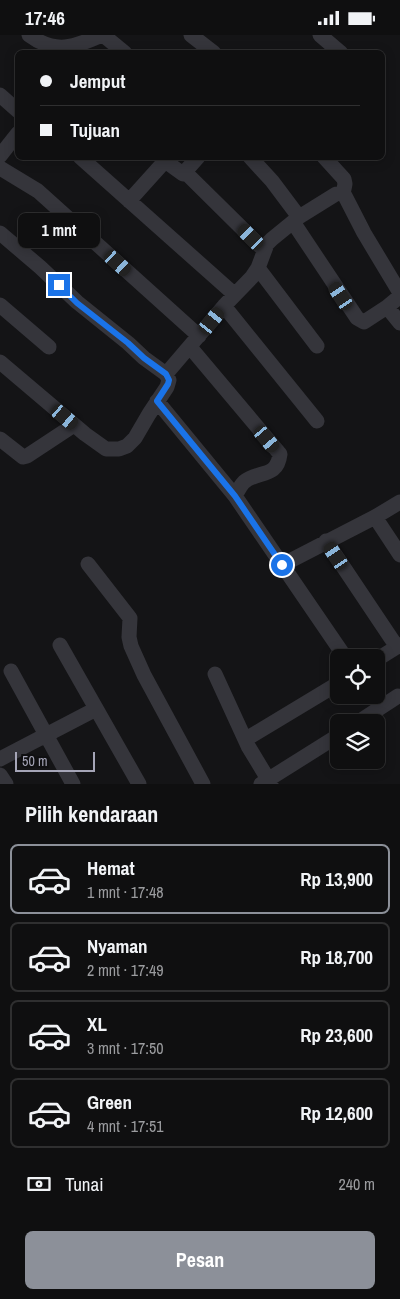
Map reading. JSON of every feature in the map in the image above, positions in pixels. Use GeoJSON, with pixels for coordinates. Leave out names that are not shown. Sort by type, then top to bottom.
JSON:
{"type":"FeatureCollection","features":[{"type":"Feature","properties":{"kind":"street"},"geometry":{"type":"LineString","coordinates":[[29,35],[46,46],[74,49],[102,35],[121,50]]}},
{"type":"Feature","properties":{"kind":"street"},"geometry":{"type":"LineString","coordinates":[[191,35],[210,50]]}},
{"type":"Feature","properties":{"kind":"street"},"geometry":{"type":"LineString","coordinates":[[320,35],[338,50]]}},
{"type":"Feature","properties":{"kind":"street"},"geometry":{"type":"LineString","coordinates":[[0,95],[15,108]]}},
{"type":"Feature","properties":{"kind":"street"},"geometry":{"type":"LineString","coordinates":[[0,156],[15,137]]}},
{"type":"Feature","properties":{"kind":"street"},"geometry":{"type":"LineString","coordinates":[[83,160],[234,294]]}},
{"type":"Feature","properties":{"kind":"street"},"geometry":{"type":"LineString","coordinates":[[129,201],[165,161],[182,174],[195,160]]}},
{"type":"Feature","properties":{"kind":"street"},"geometry":{"type":"LineString","coordinates":[[253,160],[272,181],[357,318],[364,322],[387,307],[399,297],[400,293],[343,194],[344,179],[327,160]]}},
{"type":"Feature","properties":{"kind":"street"},"geometry":{"type":"LineString","coordinates":[[0,168],[38,191],[195,342],[280,454],[279,462],[274,468],[268,473],[245,481],[235,496]]}},
{"type":"Feature","properties":{"kind":"street"},"geometry":{"type":"LineString","coordinates":[[185,172],[264,250]]}},
{"type":"Feature","properties":{"kind":"street"},"geometry":{"type":"LineString","coordinates":[[166,374],[258,268],[264,250],[272,239],[296,219],[336,194],[343,194]]}},
{"type":"Feature","properties":{"kind":"street"},"geometry":{"type":"LineString","coordinates":[[0,233],[40,267],[77,303],[166,374],[169,380],[135,438],[127,446],[119,449],[106,449],[98,445],[0,362]]}},
{"type":"Feature","properties":{"kind":"street"},"geometry":{"type":"LineString","coordinates":[[258,268],[317,346]]}},
{"type":"Feature","properties":{"kind":"street"},"geometry":{"type":"LineString","coordinates":[[0,305],[49,347]]}},
{"type":"Feature","properties":{"kind":"street"},"geometry":{"type":"LineString","coordinates":[[224,306],[317,421]]}},
{"type":"Feature","properties":{"kind":"street"},"geometry":{"type":"LineString","coordinates":[[387,307],[400,323]]}},
{"type":"Feature","properties":{"kind":"street"},"geometry":{"type":"LineString","coordinates":[[157,401],[235,496],[339,649]]}},
{"type":"Feature","properties":{"kind":"street"},"geometry":{"type":"LineString","coordinates":[[0,439],[23,457],[74,425]]}},
{"type":"Feature","properties":{"kind":"street"},"geometry":{"type":"LineString","coordinates":[[282,565],[400,502]]}},
{"type":"Feature","properties":{"kind":"street"},"geometry":{"type":"LineString","coordinates":[[375,517],[400,555]]}},
{"type":"Feature","properties":{"kind":"street"},"geometry":{"type":"LineString","coordinates":[[326,541],[398,646],[385,654]]}},
{"type":"Feature","properties":{"kind":"street"},"geometry":{"type":"LineString","coordinates":[[88,564],[130,617],[129,637],[131,646],[144,675],[203,784]]}},
{"type":"Feature","properties":{"kind":"street"},"geometry":{"type":"LineString","coordinates":[[60,645],[138,784]]}},
{"type":"Feature","properties":{"kind":"street"},"geometry":{"type":"LineString","coordinates":[[11,671],[73,784]]}},
{"type":"Feature","properties":{"kind":"street"},"geometry":{"type":"LineString","coordinates":[[215,674],[267,783],[330,741]]}},
{"type":"Feature","properties":{"kind":"street"},"geometry":{"type":"LineString","coordinates":[[246,739],[330,688]]}},
{"type":"Feature","properties":{"kind":"street"},"geometry":{"type":"LineString","coordinates":[[371,714],[398,696]]}},
{"type":"Feature","properties":{"kind":"street"},"geometry":{"type":"LineString","coordinates":[[0,759],[96,709]]}},
{"type":"Feature","properties":{"kind":"street"},"geometry":{"type":"LineString","coordinates":[[0,775],[6,784]]}},
{"type":"Feature","properties":{"kind":"route"},"geometry":{"type":"LineString","coordinates":[[59,285],[77,303],[166,374],[169,380],[167,387],[157,401],[235,496],[282,565]]}}]}
